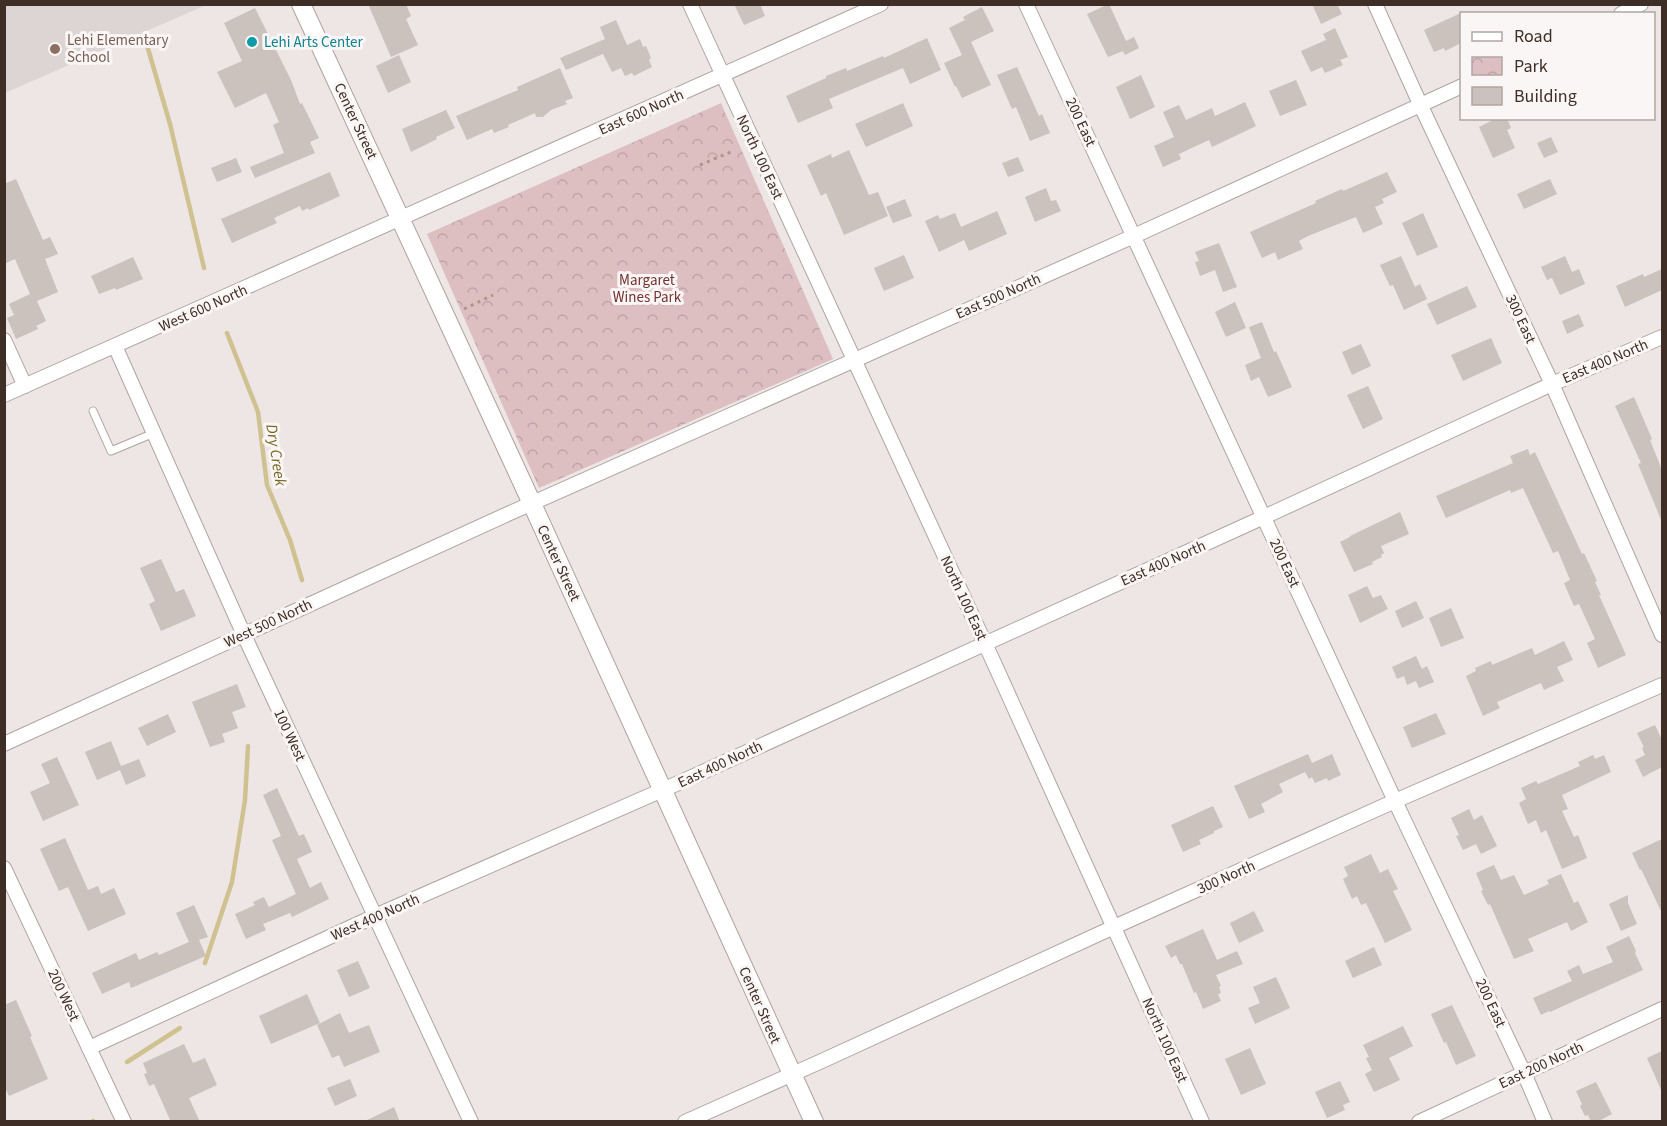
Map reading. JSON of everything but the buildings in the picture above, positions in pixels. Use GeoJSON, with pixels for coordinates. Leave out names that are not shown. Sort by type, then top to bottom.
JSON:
{"type":"FeatureCollection","features":[{"type":"Feature","properties":{"kind":"street","name":"Center Street"},"geometry":{"type":"LineString","coordinates":[[302,4],[814,1122]]}},
{"type":"Feature","properties":{"kind":"street","name":"North 100 East"},"geometry":{"type":"LineString","coordinates":[[690,4],[985,643],[1202,1122]]}},
{"type":"Feature","properties":{"kind":"street","name":"East 600 North"},"geometry":{"type":"LineString","coordinates":[[401,219],[881,4]]}},
{"type":"Feature","properties":{"kind":"street","name":"200 East"},"geometry":{"type":"LineString","coordinates":[[1026,4],[1545,1122]]}},
{"type":"Feature","properties":{"kind":"street","name":"300 East"},"geometry":{"type":"LineString","coordinates":[[1375,4],[1552,384],[1662,636]]}},
{"type":"Feature","properties":{"kind":"street"},"geometry":{"type":"LineString","coordinates":[[1625,12],[1641,4]]}},
{"type":"Feature","properties":{"kind":"street","name":"East 500 North"},"geometry":{"type":"LineString","coordinates":[[532,503],[1134,236],[1460,86]]}},
{"type":"Feature","properties":{"kind":"street","name":"West 600 North"},"geometry":{"type":"LineString","coordinates":[[4,395],[401,219]]}},
{"type":"Feature","properties":{"kind":"street","name":"East 400 North"},"geometry":{"type":"LineString","coordinates":[[663,790],[1552,384],[1662,337]]}},
{"type":"Feature","properties":{"kind":"street"},"geometry":{"type":"LineString","coordinates":[[4,340],[25,386]]}},
{"type":"Feature","properties":{"kind":"street","name":"100 West"},"geometry":{"type":"LineString","coordinates":[[115,346],[244,635],[471,1122]]}},
{"type":"Feature","properties":{"kind":"street","name":"West 500 North"},"geometry":{"type":"LineString","coordinates":[[4,744],[532,503]]}},
{"type":"Feature","properties":{"kind":"street","name":"300 North"},"geometry":{"type":"LineString","coordinates":[[685,1122],[1395,801],[1662,686]]}},
{"type":"Feature","properties":{"kind":"street","name":"West 400 North"},"geometry":{"type":"LineString","coordinates":[[89,1048],[375,916],[663,790]]}},
{"type":"Feature","properties":{"kind":"street","name":"200 West"},"geometry":{"type":"LineString","coordinates":[[4,868],[124,1122]]}},
{"type":"Feature","properties":{"kind":"street","name":"East 200 North"},"geometry":{"type":"LineString","coordinates":[[1419,1122],[1662,1009]]}},
{"type":"Feature","properties":{"kind":"lane"},"geometry":{"type":"LineString","coordinates":[[93,411],[111,451],[154,433]]}},
{"type":"Feature","properties":{"kind":"path"},"geometry":{"type":"LineString","coordinates":[[700,165],[733,151]]}},
{"type":"Feature","properties":{"kind":"path"},"geometry":{"type":"LineString","coordinates":[[464,309],[493,295]]}},
{"type":"Feature","properties":{"kind":"shaded area","name":"Lehi Elementary School"},"geometry":{"type":"Polygon","coordinates":[[[5,4],[206,4],[206,5],[5,93],[5,4]]]}},
{"type":"Feature","properties":{"kind":"green space","name":"Margaret Wines Park"},"geometry":{"type":"Polygon","coordinates":[[[721,103],[833,359],[539,488],[427,234],[721,103]]]}},
{"type":"Feature","properties":{"kind":"waterway","name":"Dry Creek"},"geometry":{"type":"LineString","coordinates":[[144,35],[170,124],[204,268]]}},
{"type":"Feature","properties":{"kind":"waterway","name":"Dry Creek"},"geometry":{"type":"LineString","coordinates":[[227,333],[258,412],[267,485],[290,540],[302,580]]}},
{"type":"Feature","properties":{"kind":"waterway","name":"Dry Creek"},"geometry":{"type":"LineString","coordinates":[[205,963],[232,882],[245,800],[248,746]]}},
{"type":"Feature","properties":{"kind":"waterway","name":"Dry Creek"},"geometry":{"type":"LineString","coordinates":[[127,1062],[180,1028]]}},
{"type":"Feature","properties":{"kind":"place","name":"Lehi Arts Center"},"geometry":{"type":"Point","coordinates":[252,42]}},
{"type":"Feature","properties":{"kind":"place","name":"Lehi Elementary School"},"geometry":{"type":"Point","coordinates":[55,49]}}]}
